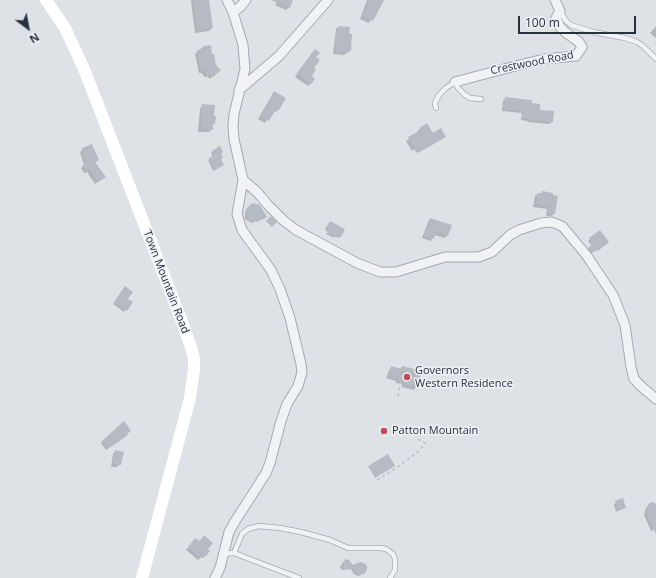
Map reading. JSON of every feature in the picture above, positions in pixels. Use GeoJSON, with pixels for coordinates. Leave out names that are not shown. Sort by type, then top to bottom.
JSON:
{"type":"FeatureCollection","features":[{"type":"Feature","properties":{"kind":"main road","name":"Town Mountain Road"},"geometry":{"type":"LineString","coordinates":[[46,0],[65,28],[84,69],[178,312],[194,359],[190,398],[142,578]]}},
{"type":"Feature","properties":{"kind":"street"},"geometry":{"type":"LineString","coordinates":[[215,578],[220,568],[229,532],[266,473],[287,404],[298,386],[302,372],[290,318],[280,289],[271,270],[248,240],[238,221],[238,208],[243,180],[235,145],[233,126],[234,114],[245,69],[243,46],[227,0]]}},
{"type":"Feature","properties":{"kind":"street"},"geometry":{"type":"LineString","coordinates":[[232,12],[240,7],[246,0]]}},
{"type":"Feature","properties":{"kind":"street"},"geometry":{"type":"LineString","coordinates":[[240,90],[279,56],[328,0]]}},
{"type":"Feature","properties":{"kind":"street","name":"Crestwood Road"},"geometry":{"type":"LineString","coordinates":[[455,82],[486,72],[530,62],[576,56],[582,47],[579,42],[560,27],[556,18],[560,11],[558,1]]}},
{"type":"Feature","properties":{"kind":"street"},"geometry":{"type":"LineString","coordinates":[[243,180],[257,192],[283,220],[296,230],[356,263],[380,272],[396,272],[445,257],[479,257],[492,252],[510,235],[519,230],[541,223],[551,222],[557,224],[563,228],[587,256],[613,295],[625,325],[634,379],[656,399]]}},
{"type":"Feature","properties":{"kind":"lane","name":"Crestwood Road"},"geometry":{"type":"LineString","coordinates":[[560,11],[566,21],[571,25],[593,32],[625,38],[637,42],[656,59]]}},
{"type":"Feature","properties":{"kind":"lane"},"geometry":{"type":"LineString","coordinates":[[436,108],[439,95],[455,82],[458,88],[465,95],[470,98],[481,99]]}},
{"type":"Feature","properties":{"kind":"lane"},"geometry":{"type":"LineString","coordinates":[[234,553],[242,534],[248,529],[259,526],[280,528],[323,538],[348,548],[376,547],[386,549],[393,554],[395,559],[395,570],[390,578]]}},
{"type":"Feature","properties":{"kind":"lane"},"geometry":{"type":"LineString","coordinates":[[224,554],[234,553],[299,578]]}},
{"type":"Feature","properties":{"kind":"path"},"geometry":{"type":"LineString","coordinates":[[398,396],[401,381]]}},
{"type":"Feature","properties":{"kind":"path"},"geometry":{"type":"LineString","coordinates":[[377,480],[419,451],[425,443],[418,439]]}},
{"type":"Feature","properties":{"kind":"building"},"geometry":{"type":"Polygon","coordinates":[[[193,0],[209,0],[213,28],[198,31],[193,0]]]}},
{"type":"Feature","properties":{"kind":"building"},"geometry":{"type":"Polygon","coordinates":[[[271,0],[293,0],[290,8],[271,0]]]}},
{"type":"Feature","properties":{"kind":"building"},"geometry":{"type":"Polygon","coordinates":[[[369,0],[384,0],[373,21],[362,16],[369,0]]]}},
{"type":"Feature","properties":{"kind":"building"},"geometry":{"type":"Polygon","coordinates":[[[338,26],[350,27],[349,33],[352,34],[351,50],[349,52],[335,51],[338,26]]]}},
{"type":"Feature","properties":{"kind":"building"},"geometry":{"type":"Polygon","coordinates":[[[211,45],[212,54],[214,54],[216,65],[221,70],[213,77],[210,74],[209,76],[204,70],[201,71],[197,50],[203,49],[203,46],[211,45]]]}},
{"type":"Feature","properties":{"kind":"building"},"geometry":{"type":"Polygon","coordinates":[[[315,49],[320,53],[316,57],[320,60],[314,68],[316,70],[312,76],[315,79],[311,84],[297,73],[315,49]]]}},
{"type":"Feature","properties":{"kind":"building"},"geometry":{"type":"Polygon","coordinates":[[[274,91],[286,98],[279,110],[276,109],[269,121],[260,116],[274,91]]]}},
{"type":"Feature","properties":{"kind":"building"},"geometry":{"type":"Polygon","coordinates":[[[505,97],[532,100],[532,103],[540,104],[540,110],[554,111],[553,122],[530,120],[530,118],[523,118],[524,111],[504,109],[505,97]]]}},
{"type":"Feature","properties":{"kind":"building"},"geometry":{"type":"Polygon","coordinates":[[[202,104],[215,105],[214,116],[216,116],[215,124],[213,123],[213,130],[201,129],[202,104]]]}},
{"type":"Feature","properties":{"kind":"building"},"geometry":{"type":"Polygon","coordinates":[[[427,123],[433,133],[441,128],[446,137],[420,152],[417,148],[415,149],[408,137],[421,130],[419,128],[427,123]]]}},
{"type":"Feature","properties":{"kind":"building"},"geometry":{"type":"Polygon","coordinates":[[[92,144],[99,160],[95,162],[106,177],[98,182],[90,170],[86,171],[83,164],[86,163],[82,148],[92,144]]]}},
{"type":"Feature","properties":{"kind":"building"},"geometry":{"type":"Polygon","coordinates":[[[220,146],[223,152],[221,153],[223,158],[221,159],[224,165],[215,170],[209,158],[214,155],[212,151],[220,146]]]}},
{"type":"Feature","properties":{"kind":"building"},"geometry":{"type":"Polygon","coordinates":[[[542,191],[553,193],[553,195],[558,196],[555,214],[548,213],[549,206],[536,204],[538,193],[542,193],[542,191]]]}},
{"type":"Feature","properties":{"kind":"building"},"geometry":{"type":"Polygon","coordinates":[[[253,203],[260,205],[267,217],[257,222],[249,220],[246,215],[246,209],[253,203]]]}},
{"type":"Feature","properties":{"kind":"building"},"geometry":{"type":"Polygon","coordinates":[[[271,216],[277,222],[272,227],[266,221],[271,216]]]}},
{"type":"Feature","properties":{"kind":"building"},"geometry":{"type":"Polygon","coordinates":[[[430,218],[452,225],[448,236],[436,232],[434,239],[424,236],[430,218]]]}},
{"type":"Feature","properties":{"kind":"building"},"geometry":{"type":"Polygon","coordinates":[[[330,221],[345,229],[341,237],[337,235],[336,237],[327,232],[328,230],[325,229],[330,221]]]}},
{"type":"Feature","properties":{"kind":"building"},"geometry":{"type":"Polygon","coordinates":[[[600,230],[609,242],[598,251],[597,249],[592,253],[588,248],[593,244],[589,238],[600,230]]]}},
{"type":"Feature","properties":{"kind":"building"},"geometry":{"type":"Polygon","coordinates":[[[125,286],[133,292],[128,299],[133,302],[127,311],[114,302],[125,286]]]}},
{"type":"Feature","properties":{"kind":"building","name":"Governors Western Residence"},"geometry":{"type":"Polygon","coordinates":[[[391,366],[401,369],[402,366],[422,371],[417,387],[404,384],[404,382],[398,380],[398,378],[388,376],[391,366]]]}},
{"type":"Feature","properties":{"kind":"building"},"geometry":{"type":"Polygon","coordinates":[[[124,421],[131,431],[127,434],[128,435],[109,448],[103,440],[124,421]]]}},
{"type":"Feature","properties":{"kind":"building"},"geometry":{"type":"Polygon","coordinates":[[[115,450],[124,452],[121,465],[113,464],[115,450]]]}},
{"type":"Feature","properties":{"kind":"building"},"geometry":{"type":"Polygon","coordinates":[[[388,454],[395,466],[375,478],[368,466],[388,454]]]}},
{"type":"Feature","properties":{"kind":"building"},"geometry":{"type":"Polygon","coordinates":[[[623,498],[626,508],[618,511],[615,501],[623,498]]]}},
{"type":"Feature","properties":{"kind":"building"},"geometry":{"type":"Polygon","coordinates":[[[653,502],[656,504],[656,534],[647,512],[648,504],[653,502]]]}},
{"type":"Feature","properties":{"kind":"building"},"geometry":{"type":"Polygon","coordinates":[[[204,535],[213,543],[208,549],[210,551],[206,556],[204,555],[201,558],[188,547],[195,538],[200,541],[204,535]]]}},
{"type":"Feature","properties":{"kind":"building"},"geometry":{"type":"Polygon","coordinates":[[[346,559],[353,565],[360,562],[364,563],[367,566],[367,570],[364,574],[360,575],[356,573],[353,568],[344,569],[342,563],[346,559]]]}},
{"type":"Feature","properties":{"kind":"place","name":"Governors Western Residence"},"geometry":{"type":"Point","coordinates":[407,377]}},
{"type":"Feature","properties":{"kind":"place","name":"Patton Mountain"},"geometry":{"type":"Point","coordinates":[384,431]}}]}
